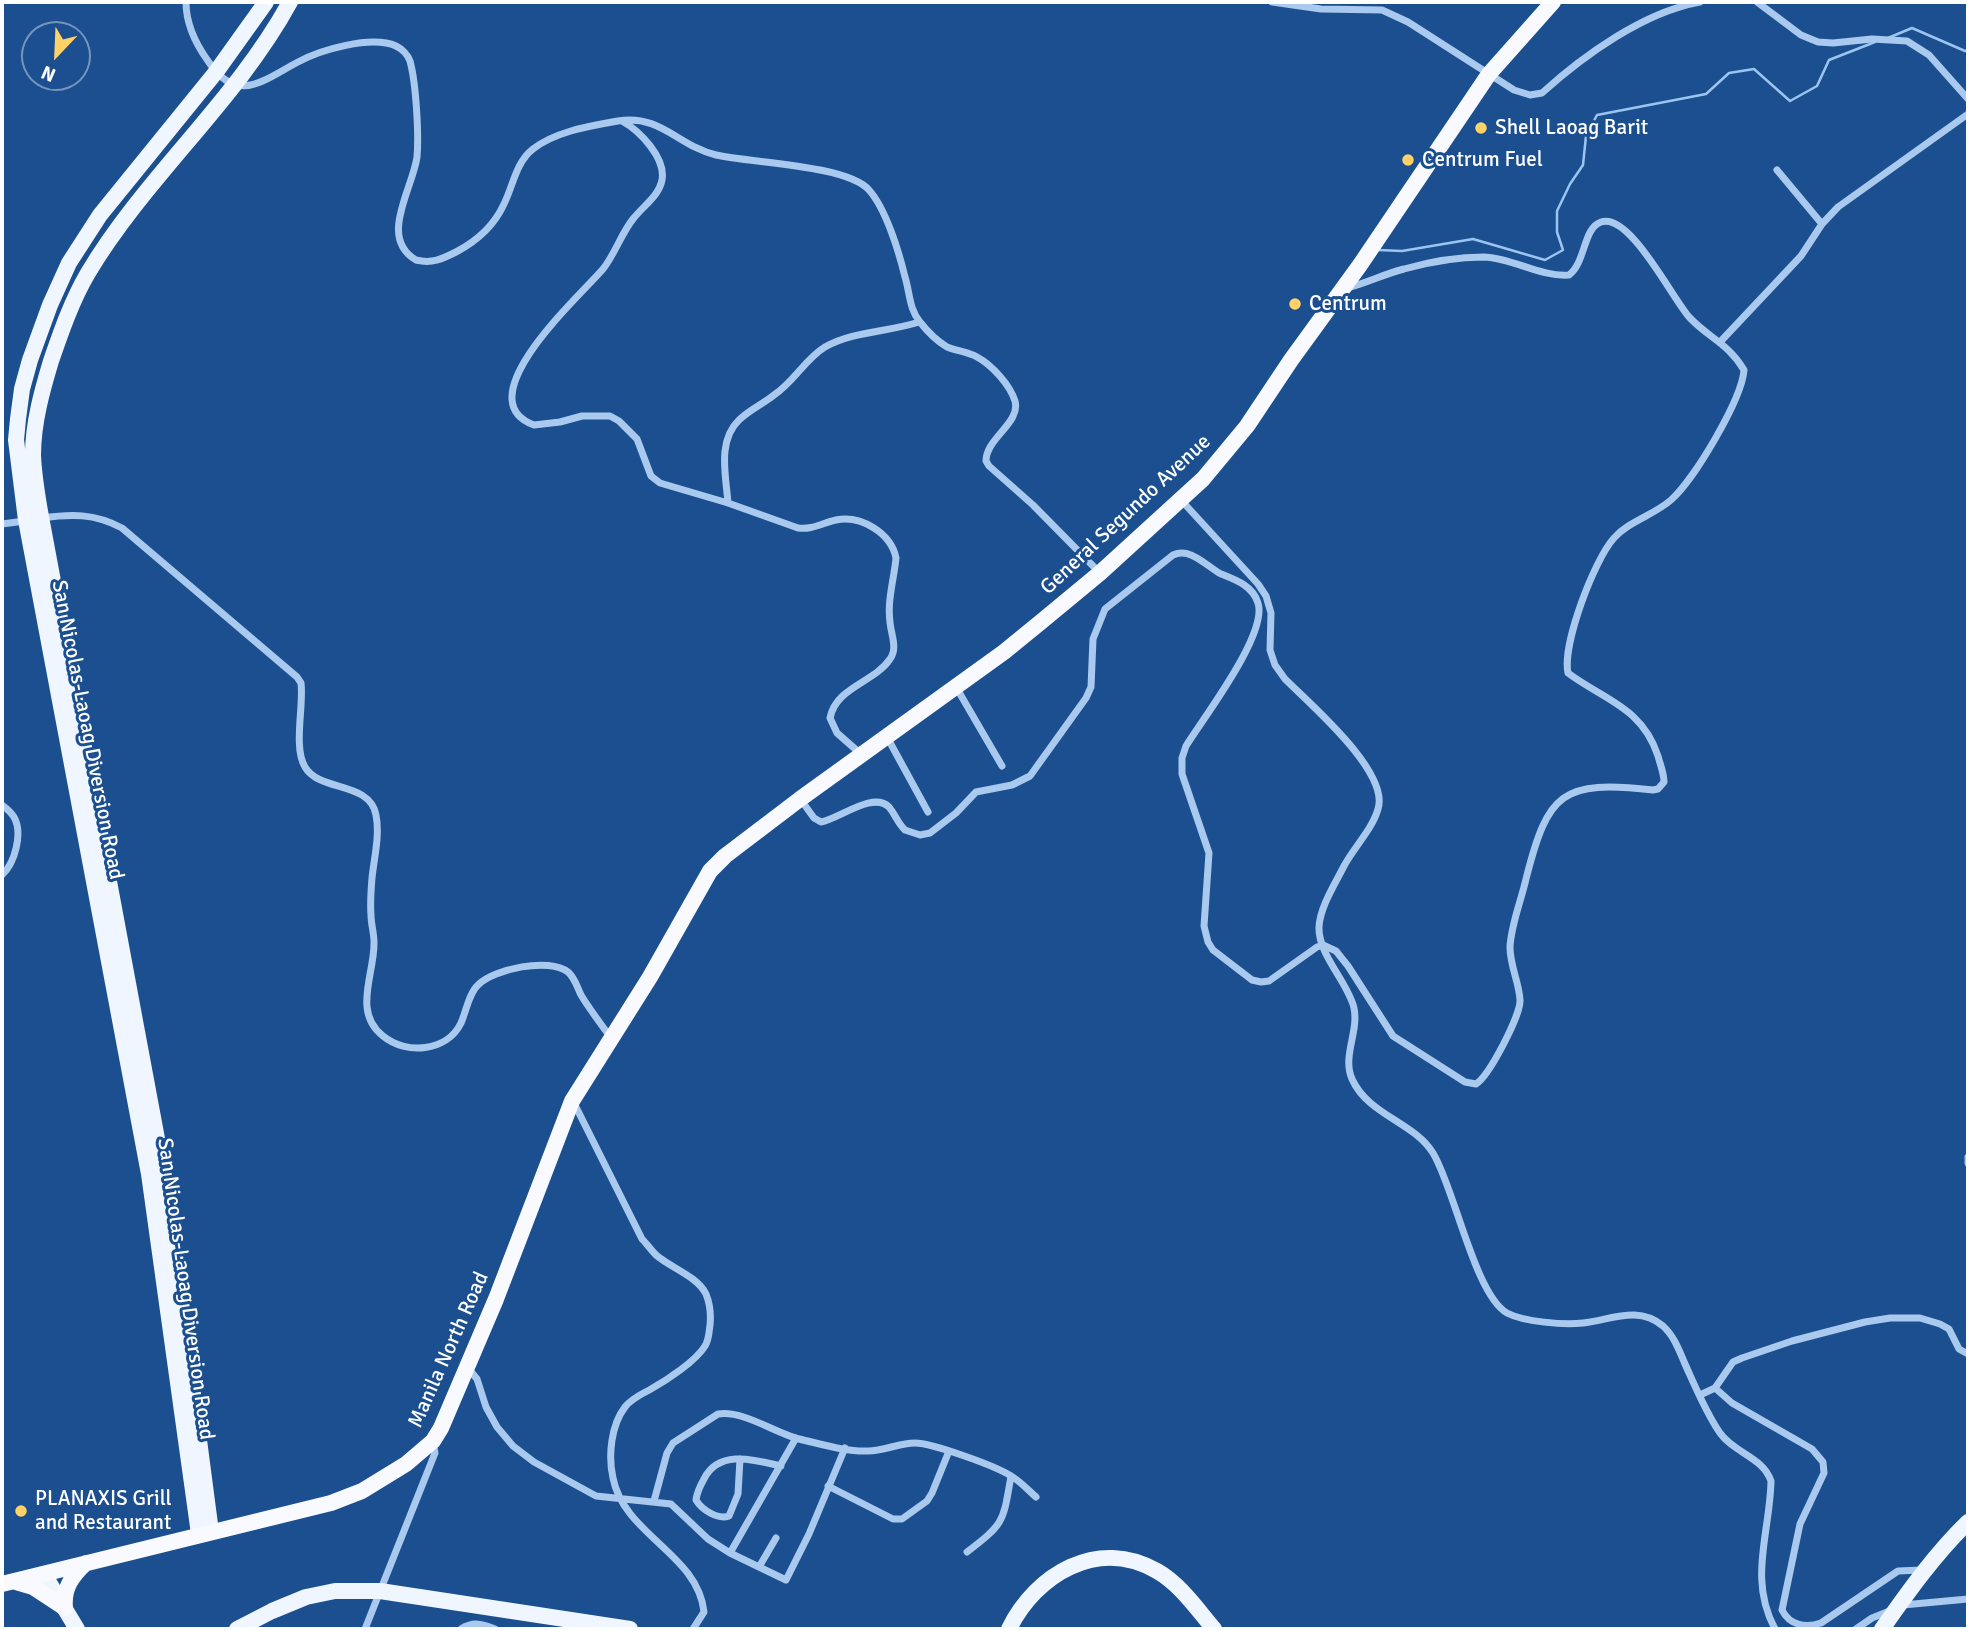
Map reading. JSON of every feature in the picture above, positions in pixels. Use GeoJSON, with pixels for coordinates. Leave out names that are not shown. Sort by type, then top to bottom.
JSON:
{"type":"FeatureCollection","features":[{"type":"Feature","properties":{"kind":"highway","name":"General Segundo Avenue"},"geometry":{"type":"LineString","coordinates":[[670,941],[710,871],[725,856],[1023,636],[1100,573],[1181,499],[1227,451],[1360,265],[1489,74],[1552,2]]}},
{"type":"Feature","properties":{"kind":"highway","name":"Manila North Road"},"geometry":{"type":"LineString","coordinates":[[8,1583],[205,1533],[299,1513],[362,1491],[406,1464],[433,1441],[467,1368],[572,1101],[670,941]]}},
{"type":"Feature","properties":{"kind":"highway"},"geometry":{"type":"LineString","coordinates":[[8,1583],[33,1587],[65,1608],[67,1587],[75,1573],[86,1563]]}},
{"type":"Feature","properties":{"kind":"main road","name":"San Nicolas-Laoag Diversion Road"},"geometry":{"type":"LineString","coordinates":[[205,1533],[166,1187],[16,440],[30,360],[69,263],[100,215],[216,72],[266,2]]}},
{"type":"Feature","properties":{"kind":"main road","name":"San Nicolas-Laoag Diversion Road"},"geometry":{"type":"LineString","coordinates":[[34,519],[33,453],[47,373],[67,318],[87,276],[118,228],[260,51],[290,2]]}},
{"type":"Feature","properties":{"kind":"main road"},"geometry":{"type":"LineString","coordinates":[[1882,1629],[1954,1535],[1968,1522]]}},
{"type":"Feature","properties":{"kind":"main road"},"geometry":{"type":"LineString","coordinates":[[1009,1629],[1028,1597],[1052,1577],[1086,1561],[1114,1558],[1158,1571],[1180,1589],[1214,1629]]}},
{"type":"Feature","properties":{"kind":"main road"},"geometry":{"type":"LineString","coordinates":[[44,1574],[76,1629]]}},
{"type":"Feature","properties":{"kind":"main road"},"geometry":{"type":"LineString","coordinates":[[237,1629],[306,1597],[335,1591],[380,1591],[630,1629]]}},
{"type":"Feature","properties":{"kind":"street"},"geometry":{"type":"LineString","coordinates":[[186,2],[189,26],[201,50],[216,72],[234,86],[265,81],[309,57],[349,46],[383,43],[398,47],[405,54],[409,60],[414,90],[417,155],[400,213],[398,230],[404,249],[410,256],[421,261],[437,261],[465,247],[485,232],[503,207],[519,165],[533,148],[560,135],[621,121],[643,120],[711,153],[827,172],[857,180],[870,190],[877,201],[896,247],[910,302],[919,322],[948,347],[979,359],[1002,381],[1016,403],[1014,412],[989,449],[986,461],[1100,573]]}},
{"type":"Feature","properties":{"kind":"street"},"geometry":{"type":"LineString","coordinates":[[1272,2],[1321,9],[1382,10],[1408,22],[1514,90],[1530,95],[1542,93],[1604,46],[1647,19],[1682,5],[1700,2]]}},
{"type":"Feature","properties":{"kind":"street"},"geometry":{"type":"LineString","coordinates":[[1757,2],[1801,35],[1818,42],[1872,39],[1907,41],[1929,55],[1968,99]]}},
{"type":"Feature","properties":{"kind":"street"},"geometry":{"type":"LineString","coordinates":[[1721,341],[1801,256],[1822,224],[1838,207],[1968,114]]}},
{"type":"Feature","properties":{"kind":"street"},"geometry":{"type":"LineString","coordinates":[[621,121],[643,138],[659,160],[662,180],[658,190],[629,225],[604,267],[546,332],[523,363],[511,388],[513,405],[525,421],[539,425],[582,416],[610,416],[637,439],[654,479],[667,487],[728,503],[798,528],[810,528],[837,520],[861,522],[877,530],[894,549],[895,571],[889,612],[893,655],[881,669],[840,699],[833,708],[830,719],[837,733],[863,755]]}},
{"type":"Feature","properties":{"kind":"street"},"geometry":{"type":"LineString","coordinates":[[1777,170],[1822,224]]}},
{"type":"Feature","properties":{"kind":"street"},"geometry":{"type":"LineString","coordinates":[[1323,944],[1336,951],[1348,966],[1393,1036],[1465,1082],[1476,1084],[1481,1080],[1502,1048],[1520,1004],[1510,944],[1532,857],[1546,817],[1562,798],[1574,792],[1604,786],[1653,790],[1658,789],[1664,782],[1656,751],[1647,732],[1624,706],[1570,674],[1567,669],[1567,652],[1582,601],[1605,551],[1622,531],[1678,493],[1713,442],[1743,382],[1744,370],[1721,341],[1691,319],[1639,246],[1609,221],[1602,221],[1591,229],[1580,262],[1569,275],[1558,276],[1485,257],[1428,263],[1343,289]]}},
{"type":"Feature","properties":{"kind":"street"},"geometry":{"type":"LineString","coordinates":[[728,503],[725,452],[729,434],[740,419],[775,395],[824,347],[848,338],[919,322]]}},
{"type":"Feature","properties":{"kind":"street"},"geometry":{"type":"LineString","coordinates":[[1181,499],[1266,596],[1272,614],[1270,650],[1275,665],[1354,750],[1379,789],[1380,799],[1374,818],[1347,860],[1321,916],[1319,931],[1353,1007],[1355,1020],[1349,1056],[1353,1082],[1384,1114],[1415,1134],[1434,1153],[1488,1289],[1498,1305],[1509,1314],[1527,1320],[1581,1324],[1629,1314],[1646,1316],[1662,1325],[1675,1340],[1719,1432],[1730,1444],[1764,1467],[1772,1481],[1760,1578],[1766,1608],[1775,1629]]}},
{"type":"Feature","properties":{"kind":"street"},"geometry":{"type":"LineString","coordinates":[[2,524],[83,514],[122,527],[297,677],[301,683],[300,743],[306,769],[319,778],[362,796],[370,802],[377,818],[370,915],[374,942],[366,1007],[379,1033],[406,1047],[436,1045],[458,1028],[477,985],[514,968],[541,964],[561,968],[571,975],[611,1039]]}},
{"type":"Feature","properties":{"kind":"street"},"geometry":{"type":"LineString","coordinates":[[800,799],[814,818],[821,822],[864,804],[882,803],[905,830],[924,835],[942,826],[976,792],[1022,781],[1037,769],[1086,698],[1091,687],[1093,639],[1105,609],[1173,555],[1188,553],[1245,586],[1255,596],[1259,609],[1258,625],[1249,647],[1186,746],[1182,758],[1182,774],[1209,853],[1204,926],[1208,942],[1213,950],[1235,968],[1252,980],[1261,982],[1269,981],[1323,944]]}},
{"type":"Feature","properties":{"kind":"street"},"geometry":{"type":"LineString","coordinates":[[956,687],[1002,766]]}},
{"type":"Feature","properties":{"kind":"street"},"geometry":{"type":"LineString","coordinates":[[887,737],[928,812]]}},
{"type":"Feature","properties":{"kind":"street"},"geometry":{"type":"LineString","coordinates":[[2,805],[13,816],[17,831],[10,863],[2,874]]}},
{"type":"Feature","properties":{"kind":"street"},"geometry":{"type":"LineString","coordinates":[[572,1101],[642,1239],[656,1255],[698,1283],[706,1294],[711,1316],[706,1345],[697,1356],[623,1409],[611,1445],[613,1482],[622,1500],[648,1534],[680,1563],[696,1583],[704,1612],[693,1629]]}},
{"type":"Feature","properties":{"kind":"street"},"geometry":{"type":"LineString","coordinates":[[1968,1157],[1968,1163]]}},
{"type":"Feature","properties":{"kind":"street"},"geometry":{"type":"LineString","coordinates":[[1700,1395],[1715,1388],[1733,1362],[1742,1358],[1804,1337],[1890,1318],[1920,1318],[1940,1324],[1949,1329],[1959,1349],[1968,1354]]}},
{"type":"Feature","properties":{"kind":"street"},"geometry":{"type":"LineString","coordinates":[[467,1368],[477,1379],[490,1417],[520,1452],[596,1496],[654,1501],[676,1507],[708,1539],[730,1553],[788,1580],[845,1448]]}},
{"type":"Feature","properties":{"kind":"street"},"geometry":{"type":"LineString","coordinates":[[1715,1388],[1732,1403],[1812,1449],[1823,1462],[1824,1473],[1796,1539],[1782,1610],[1788,1619],[1807,1627],[1821,1623],[1898,1571],[1926,1571]]}},
{"type":"Feature","properties":{"kind":"street"},"geometry":{"type":"LineString","coordinates":[[654,1501],[667,1453],[673,1443],[718,1415],[737,1415],[796,1438],[845,1448],[870,1451],[916,1443],[949,1451],[1011,1476],[1036,1497]]}},
{"type":"Feature","properties":{"kind":"street"},"geometry":{"type":"LineString","coordinates":[[730,1553],[796,1438]]}},
{"type":"Feature","properties":{"kind":"street"},"geometry":{"type":"LineString","coordinates":[[365,1629],[435,1453],[433,1441]]}},
{"type":"Feature","properties":{"kind":"street"},"geometry":{"type":"LineString","coordinates":[[828,1486],[893,1519],[902,1519],[929,1497],[949,1451]]}},
{"type":"Feature","properties":{"kind":"street"},"geometry":{"type":"LineString","coordinates":[[740,1459],[738,1494],[732,1513],[722,1518],[701,1507],[696,1495],[712,1467],[721,1461],[740,1459],[754,1459],[781,1466]]}},
{"type":"Feature","properties":{"kind":"street"},"geometry":{"type":"LineString","coordinates":[[967,1552],[996,1530],[1001,1522],[1011,1476]]}},
{"type":"Feature","properties":{"kind":"street"},"geometry":{"type":"LineString","coordinates":[[759,1567],[776,1538]]}},
{"type":"Feature","properties":{"kind":"street"},"geometry":{"type":"LineString","coordinates":[[1856,1629],[1872,1618],[1919,1602],[1968,1599]]}},
{"type":"Feature","properties":{"kind":"street"},"geometry":{"type":"LineString","coordinates":[[461,1629],[472,1623],[481,1623],[495,1629]]}},
{"type":"Feature","properties":{"kind":"waterway"},"geometry":{"type":"LineString","coordinates":[[1888,38],[1912,28],[1968,50]]}},
{"type":"Feature","properties":{"kind":"waterway"},"geometry":{"type":"LineString","coordinates":[[1378,250],[1402,251],[1473,239],[1545,260],[1563,250],[1557,232],[1557,211],[1583,165],[1586,136],[1597,115],[1706,94],[1729,73],[1754,69],[1790,101],[1817,86],[1829,60],[1875,42]]}},
{"type":"Feature","properties":{"kind":"place","name":"Shell Laoag Barit"},"geometry":{"type":"Point","coordinates":[1481,128]}},
{"type":"Feature","properties":{"kind":"place","name":"Centrum Fuel"},"geometry":{"type":"Point","coordinates":[1408,160]}},
{"type":"Feature","properties":{"kind":"place","name":"Centrum"},"geometry":{"type":"Point","coordinates":[1295,304]}},
{"type":"Feature","properties":{"kind":"place","name":"PLANAXIS Grill and Restaurant"},"geometry":{"type":"Point","coordinates":[21,1511]}}]}
